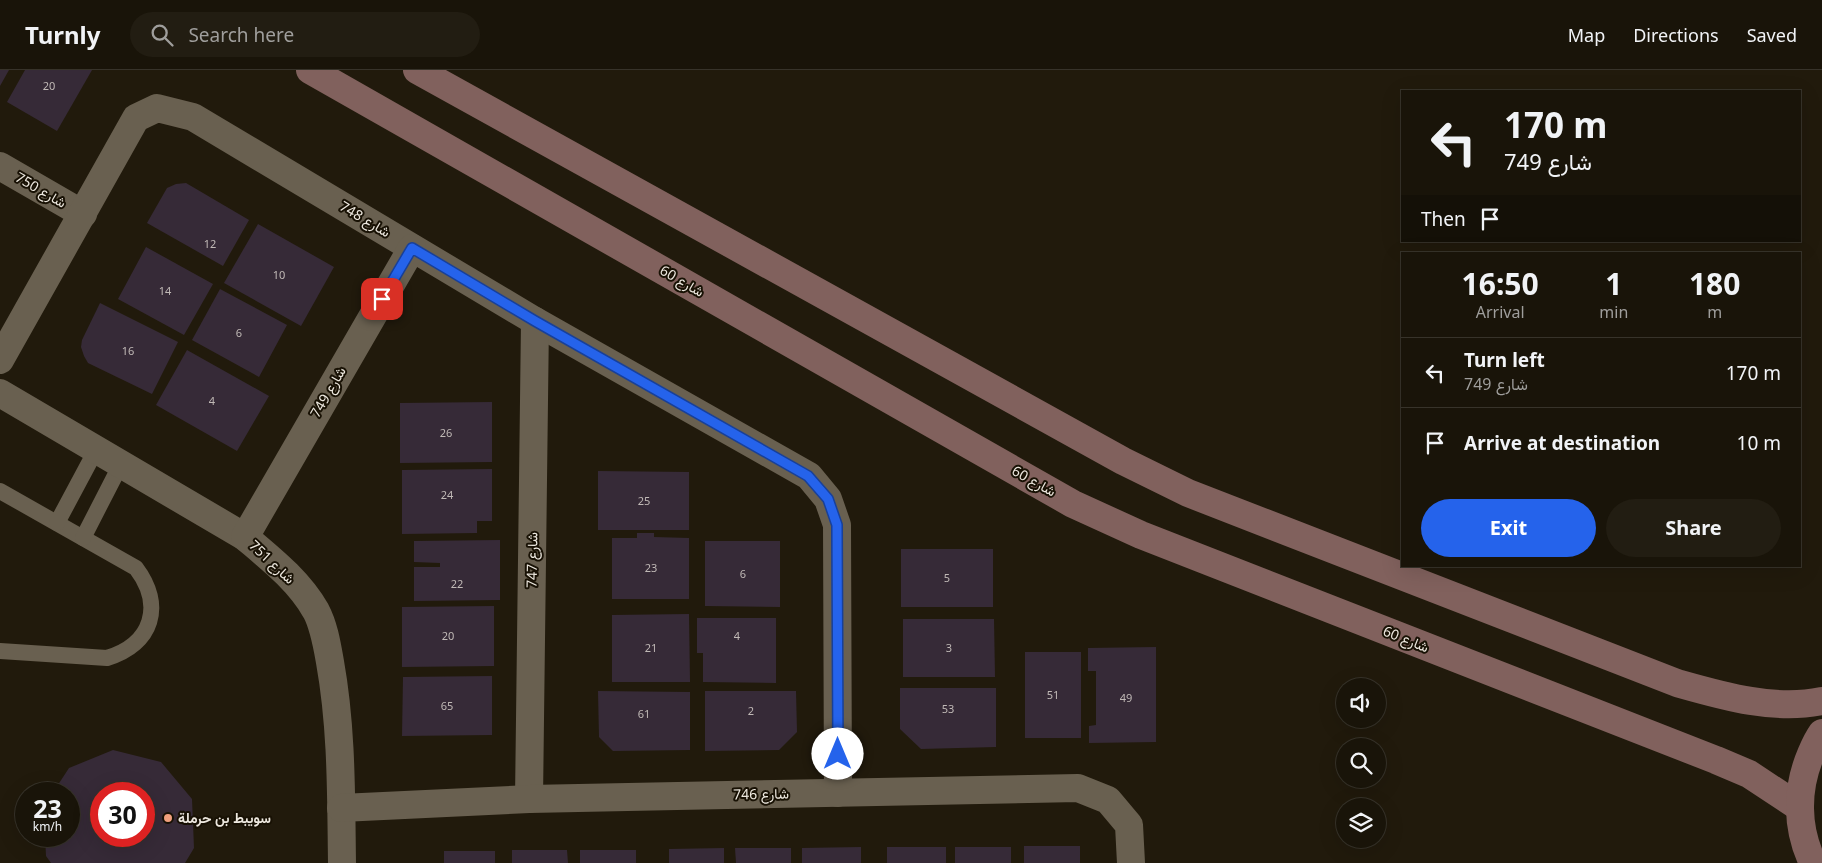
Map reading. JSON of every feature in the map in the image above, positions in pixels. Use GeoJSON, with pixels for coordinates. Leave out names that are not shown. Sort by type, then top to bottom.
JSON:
{"type":"FeatureCollection","features":[{"type":"Feature","properties":{"kind":"main road","name":"شارع 60"},"geometry":{"type":"LineString","coordinates":[[310,70],[1073,504],[1141,535],[1716,760],[1749,774],[1799,807]]}},
{"type":"Feature","properties":{"kind":"main road"},"geometry":{"type":"LineString","coordinates":[[417,70],[1096,446],[1188,493],[1677,683],[1749,700],[1782,704],[1822,701]]}},
{"type":"Feature","properties":{"kind":"main road"},"geometry":{"type":"LineString","coordinates":[[1813,863],[1802,835],[1799,807],[1803,771],[1822,734]]}},
{"type":"Feature","properties":{"kind":"street","name":"شارع 748"},"geometry":{"type":"LineString","coordinates":[[0,360],[136,118],[157,108],[193,117],[535,321],[808,476],[828,499],[837,525],[838,792]]}},
{"type":"Feature","properties":{"kind":"street","name":"شارع 750"},"geometry":{"type":"LineString","coordinates":[[0,166],[83,214]]}},
{"type":"Feature","properties":{"kind":"street","name":"شارع 749"},"geometry":{"type":"LineString","coordinates":[[245,537],[412,248]]}},
{"type":"Feature","properties":{"kind":"street","name":"شارع 747"},"geometry":{"type":"LineString","coordinates":[[529,799],[535,321]]}},
{"type":"Feature","properties":{"kind":"street","name":"شارع 751"},"geometry":{"type":"LineString","coordinates":[[0,393],[245,537],[272,560],[299,588],[316,612],[326,639],[336,703],[341,758],[342,863]]}},
{"type":"Feature","properties":{"kind":"street","name":"شارع 746"},"geometry":{"type":"LineString","coordinates":[[341,808],[529,799],[1078,788],[1108,800],[1129,825],[1131,863]]}},
{"type":"Feature","properties":{"kind":"lane"},"geometry":{"type":"LineString","coordinates":[[57,523],[96,450]]}},
{"type":"Feature","properties":{"kind":"lane"},"geometry":{"type":"LineString","coordinates":[[84,538],[121,464]]}},
{"type":"Feature","properties":{"kind":"lane"},"geometry":{"type":"LineString","coordinates":[[0,491],[136,568],[145,580],[151,594],[152,609],[142,636],[133,646],[121,654],[107,658],[0,652]]}},
{"type":"Feature","properties":{"kind":"building"},"geometry":{"type":"Polygon","coordinates":[[[0,70],[9,70],[0,86],[0,70]]]}},
{"type":"Feature","properties":{"kind":"building"},"geometry":{"type":"Polygon","coordinates":[[[25,70],[92,70],[57,131],[7,102],[25,70]]]}},
{"type":"Feature","properties":{"kind":"building"},"geometry":{"type":"Polygon","coordinates":[[[186,183],[249,220],[223,266],[147,223],[167,188],[176,184],[186,183]]]}},
{"type":"Feature","properties":{"kind":"building"},"geometry":{"type":"Polygon","coordinates":[[[258,224],[334,267],[301,326],[224,283],[258,224]]]}},
{"type":"Feature","properties":{"kind":"building"},"geometry":{"type":"Polygon","coordinates":[[[146,247],[213,284],[184,335],[118,299],[146,247]]]}},
{"type":"Feature","properties":{"kind":"building"},"geometry":{"type":"Polygon","coordinates":[[[220,289],[287,325],[259,377],[192,340],[220,289]]]}},
{"type":"Feature","properties":{"kind":"building"},"geometry":{"type":"Polygon","coordinates":[[[100,303],[178,342],[152,394],[88,363],[84,356],[81,347],[82,340],[100,303]]]}},
{"type":"Feature","properties":{"kind":"building"},"geometry":{"type":"Polygon","coordinates":[[[187,350],[269,396],[237,451],[156,405],[187,350]]]}},
{"type":"Feature","properties":{"kind":"building"},"geometry":{"type":"Polygon","coordinates":[[[492,402],[492,462],[400,463],[400,403],[492,402]]]}},
{"type":"Feature","properties":{"kind":"building"},"geometry":{"type":"Polygon","coordinates":[[[492,469],[492,521],[477,521],[477,533],[402,534],[402,470],[492,469]]]}},
{"type":"Feature","properties":{"kind":"building"},"geometry":{"type":"Polygon","coordinates":[[[598,471],[689,472],[689,530],[598,530],[598,471]]]}},
{"type":"Feature","properties":{"kind":"building"},"geometry":{"type":"Polygon","coordinates":[[[637,533],[654,533],[654,537],[689,538],[689,599],[612,599],[612,538],[637,538],[637,533]]]}},
{"type":"Feature","properties":{"kind":"building"},"geometry":{"type":"Polygon","coordinates":[[[500,540],[500,600],[414,601],[414,567],[440,567],[440,563],[414,562],[414,541],[500,540]]]}},
{"type":"Feature","properties":{"kind":"building"},"geometry":{"type":"Polygon","coordinates":[[[705,541],[780,541],[780,607],[705,606],[705,541]]]}},
{"type":"Feature","properties":{"kind":"building"},"geometry":{"type":"Polygon","coordinates":[[[901,549],[993,549],[993,607],[901,607],[901,549]]]}},
{"type":"Feature","properties":{"kind":"building"},"geometry":{"type":"Polygon","coordinates":[[[494,606],[494,666],[402,667],[402,607],[494,606]]]}},
{"type":"Feature","properties":{"kind":"building"},"geometry":{"type":"Polygon","coordinates":[[[689,614],[690,682],[612,682],[612,615],[689,614]]]}},
{"type":"Feature","properties":{"kind":"building"},"geometry":{"type":"Polygon","coordinates":[[[697,618],[776,618],[776,683],[703,682],[703,653],[697,653],[697,618]]]}},
{"type":"Feature","properties":{"kind":"building"},"geometry":{"type":"Polygon","coordinates":[[[903,619],[994,619],[995,677],[903,677],[903,619]]]}},
{"type":"Feature","properties":{"kind":"building"},"geometry":{"type":"Polygon","coordinates":[[[1156,647],[1156,742],[1089,743],[1089,726],[1096,725],[1096,671],[1088,671],[1088,648],[1156,647]]]}},
{"type":"Feature","properties":{"kind":"building"},"geometry":{"type":"Polygon","coordinates":[[[1025,652],[1081,652],[1081,738],[1025,738],[1025,652]]]}},
{"type":"Feature","properties":{"kind":"building"},"geometry":{"type":"Polygon","coordinates":[[[492,676],[492,735],[402,736],[403,677],[492,676]]]}},
{"type":"Feature","properties":{"kind":"building"},"geometry":{"type":"Polygon","coordinates":[[[900,688],[996,688],[996,747],[921,749],[900,729],[900,688]]]}},
{"type":"Feature","properties":{"kind":"building"},"geometry":{"type":"Polygon","coordinates":[[[598,691],[690,692],[690,750],[613,751],[599,737],[598,691]]]}},
{"type":"Feature","properties":{"kind":"building"},"geometry":{"type":"Polygon","coordinates":[[[705,691],[796,691],[797,732],[779,750],[705,751],[705,691]]]}},
{"type":"Feature","properties":{"kind":"building","name":"سويبط بن حرملة"},"geometry":{"type":"Polygon","coordinates":[[[113,750],[161,762],[192,799],[194,848],[185,863],[51,863],[46,856],[46,847],[80,847],[80,782],[60,782],[69,768],[113,750]]]}},
{"type":"Feature","properties":{"kind":"building"},"geometry":{"type":"Polygon","coordinates":[[[1024,846],[1080,846],[1080,863],[1024,863],[1024,846]]]}},
{"type":"Feature","properties":{"kind":"building"},"geometry":{"type":"Polygon","coordinates":[[[861,847],[861,863],[802,863],[802,848],[861,847]]]}},
{"type":"Feature","properties":{"kind":"building"},"geometry":{"type":"Polygon","coordinates":[[[887,847],[946,847],[946,863],[887,863],[887,847]]]}},
{"type":"Feature","properties":{"kind":"building"},"geometry":{"type":"Polygon","coordinates":[[[955,847],[1011,847],[1011,863],[955,863],[955,847]]]}},
{"type":"Feature","properties":{"kind":"building"},"geometry":{"type":"Polygon","coordinates":[[[724,848],[724,863],[669,863],[669,849],[724,848]]]}},
{"type":"Feature","properties":{"kind":"building"},"geometry":{"type":"Polygon","coordinates":[[[735,848],[791,848],[791,863],[736,863],[735,848]]]}},
{"type":"Feature","properties":{"kind":"building"},"geometry":{"type":"Polygon","coordinates":[[[512,850],[567,850],[568,863],[512,863],[512,850]]]}},
{"type":"Feature","properties":{"kind":"building"},"geometry":{"type":"Polygon","coordinates":[[[580,850],[636,850],[636,863],[580,863],[580,850]]]}},
{"type":"Feature","properties":{"kind":"building"},"geometry":{"type":"Polygon","coordinates":[[[444,851],[495,851],[495,863],[444,863],[444,851]]]}},
{"type":"Feature","properties":{"kind":"place","name":"سويبط بن حرملة"},"geometry":{"type":"Point","coordinates":[168,818]}},
{"type":"Feature","properties":{"kind":"route"},"geometry":{"type":"LineString","coordinates":[[382,299],[412,248],[535,321],[808,476],[828,499],[837,525],[838,754]]}}]}
